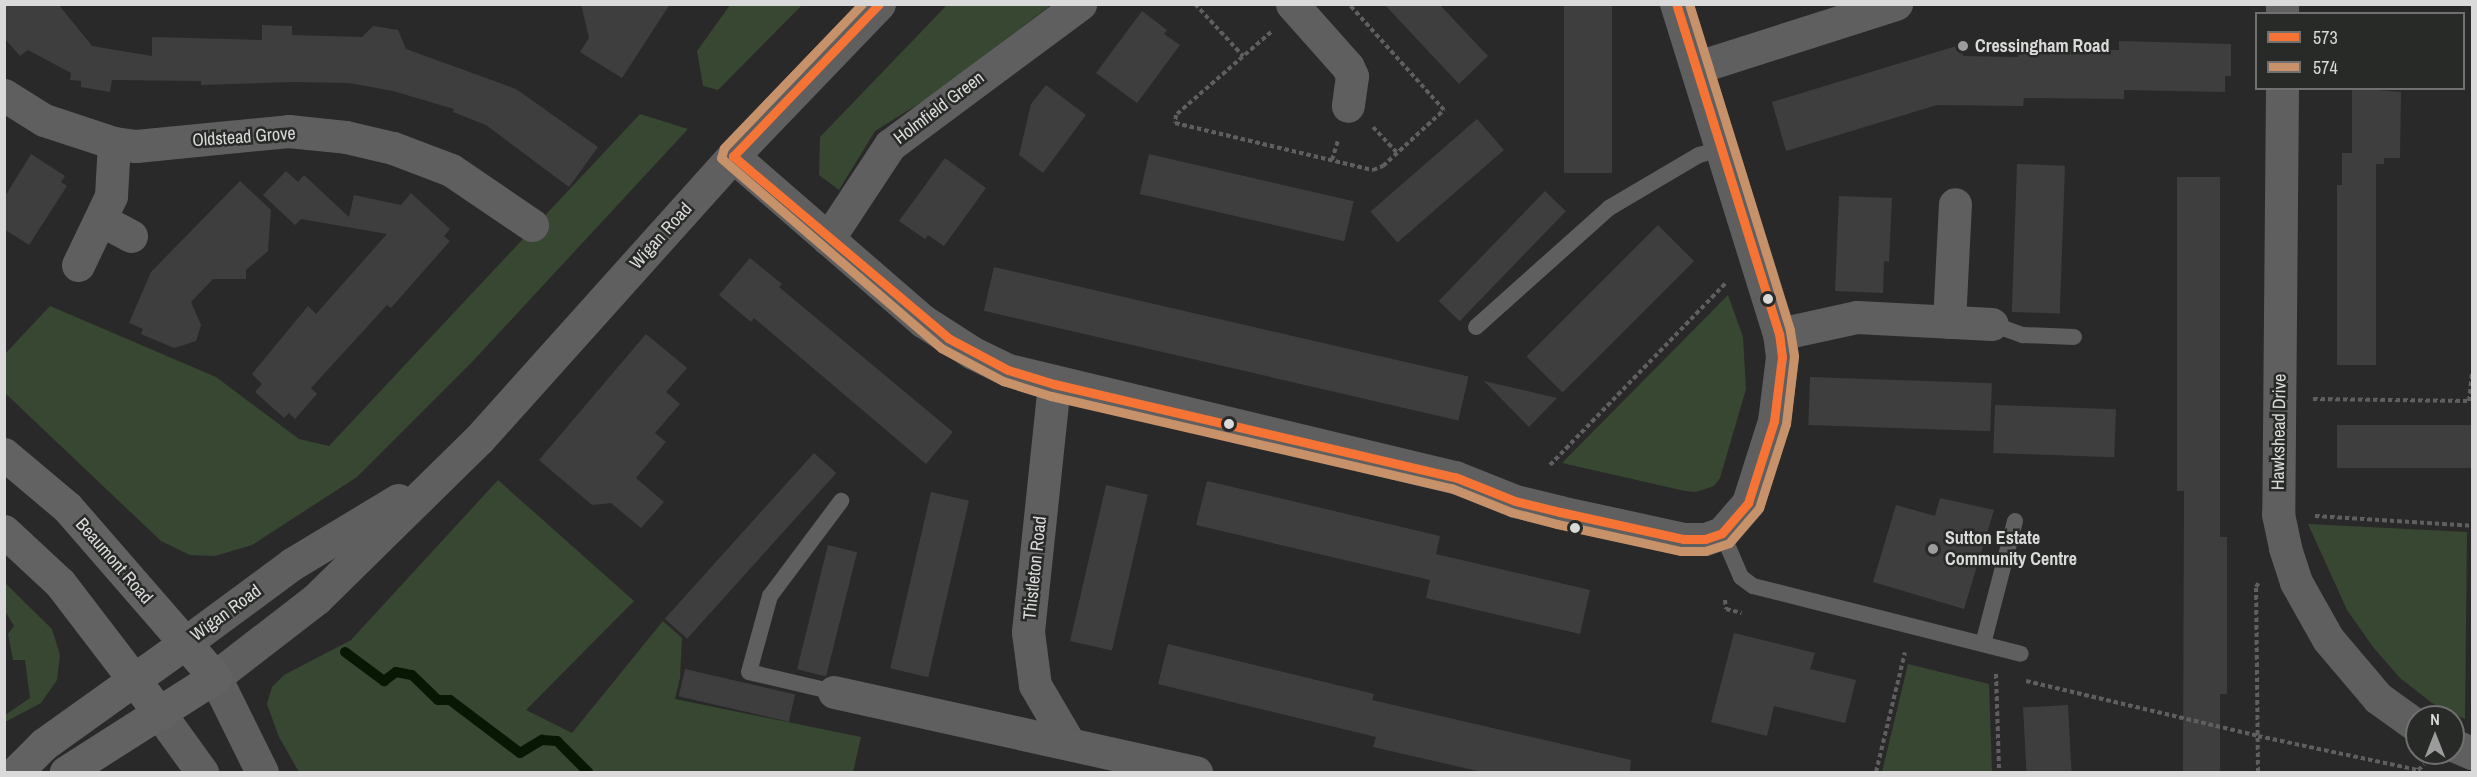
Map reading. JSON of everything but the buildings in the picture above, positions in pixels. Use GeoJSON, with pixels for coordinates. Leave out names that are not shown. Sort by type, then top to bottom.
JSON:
{"type":"FeatureCollection","features":[{"type":"Feature","properties":{"kind":"highway","name":"Beaumont Road"},"geometry":{"type":"LineString","coordinates":[[4,454],[67,507],[215,677]]}},
{"type":"Feature","properties":{"kind":"highway"},"geometry":{"type":"LineString","coordinates":[[4,531],[60,583],[135,678],[160,714]]}},
{"type":"Feature","properties":{"kind":"highway","name":"Wigan Road"},"geometry":{"type":"LineString","coordinates":[[16,772],[44,744],[185,643]]}},
{"type":"Feature","properties":{"kind":"highway","name":"Wigan Road"},"geometry":{"type":"LineString","coordinates":[[66,772],[215,677]]}},
{"type":"Feature","properties":{"kind":"street","name":"Wigan Road"},"geometry":{"type":"LineString","coordinates":[[215,677],[316,599],[479,440],[733,156],[879,4]]}},
{"type":"Feature","properties":{"kind":"street","name":"Holmfield Green"},"geometry":{"type":"LineString","coordinates":[[828,239],[890,145],[1080,4]]}},
{"type":"Feature","properties":{"kind":"street"},"geometry":{"type":"LineString","coordinates":[[1292,4],[1348,67],[1352,76],[1348,106]]}},
{"type":"Feature","properties":{"kind":"street"},"geometry":{"type":"LineString","coordinates":[[733,156],[828,239],[948,338],[1008,370],[1054,384],[1455,477],[1515,501],[1560,512],[1684,539],[1705,539],[1722,533],[1748,503],[1774,421],[1781,378],[1779,334],[1698,67],[1676,4]]}},
{"type":"Feature","properties":{"kind":"street"},"geometry":{"type":"LineString","coordinates":[[1698,67],[1896,4]]}},
{"type":"Feature","properties":{"kind":"street","name":"Hawkshead Drive"},"geometry":{"type":"LineString","coordinates":[[2282,90],[2278,514],[2285,548],[2296,582],[2328,639],[2378,699],[2405,718]]}},
{"type":"Feature","properties":{"kind":"street","name":"Oldstead Grove"},"geometry":{"type":"LineString","coordinates":[[4,96],[44,120],[114,143],[136,146],[288,131],[346,137],[393,148],[451,170],[532,225]]}},
{"type":"Feature","properties":{"kind":"street"},"geometry":{"type":"LineString","coordinates":[[78,265],[101,220],[114,177],[114,143]]}},
{"type":"Feature","properties":{"kind":"street"},"geometry":{"type":"LineString","coordinates":[[1949,321],[1955,204]]}},
{"type":"Feature","properties":{"kind":"street"},"geometry":{"type":"LineString","coordinates":[[101,220],[131,236]]}},
{"type":"Feature","properties":{"kind":"street"},"geometry":{"type":"LineString","coordinates":[[1779,334],[1837,318],[1992,324]]}},
{"type":"Feature","properties":{"kind":"street","name":"Thistleton Road"},"geometry":{"type":"LineString","coordinates":[[1054,384],[1028,632],[1035,685],[1069,743]]}},
{"type":"Feature","properties":{"kind":"street","name":"Wigan Road"},"geometry":{"type":"LineString","coordinates":[[185,643],[292,564],[447,470]]}},
{"type":"Feature","properties":{"kind":"street"},"geometry":{"type":"LineString","coordinates":[[215,677],[262,772]]}},
{"type":"Feature","properties":{"kind":"street"},"geometry":{"type":"LineString","coordinates":[[834,692],[1196,772]]}},
{"type":"Feature","properties":{"kind":"street"},"geometry":{"type":"LineString","coordinates":[[160,714],[202,772]]}},
{"type":"Feature","properties":{"kind":"lane"},"geometry":{"type":"LineString","coordinates":[[1476,327],[1609,208],[1699,155],[1723,148]]}},
{"type":"Feature","properties":{"kind":"lane"},"geometry":{"type":"LineString","coordinates":[[1992,324],[2023,335],[2074,337]]}},
{"type":"Feature","properties":{"kind":"lane"},"geometry":{"type":"LineString","coordinates":[[834,692],[749,672],[770,596],[841,501]]}},
{"type":"Feature","properties":{"kind":"lane"},"geometry":{"type":"LineString","coordinates":[[1983,644],[2015,521]]}},
{"type":"Feature","properties":{"kind":"lane"},"geometry":{"type":"LineString","coordinates":[[1722,533],[1742,577],[1753,586],[2021,654]]}},
{"type":"Feature","properties":{"kind":"path"},"geometry":{"type":"LineString","coordinates":[[1194,4],[1243,56]]}},
{"type":"Feature","properties":{"kind":"path"},"geometry":{"type":"LineString","coordinates":[[1550,465],[1729,280]]}},
{"type":"Feature","properties":{"kind":"path"},"geometry":{"type":"LineString","coordinates":[[2279,399],[2469,401],[2472,372]]}},
{"type":"Feature","properties":{"kind":"path"},"geometry":{"type":"LineString","coordinates":[[2278,514],[2472,526]]}},
{"type":"Feature","properties":{"kind":"path"},"geometry":{"type":"LineString","coordinates":[[2258,772],[2256,587],[2285,548]]}},
{"type":"Feature","properties":{"kind":"path"},"geometry":{"type":"LineString","coordinates":[[1725,587],[1726,609],[1748,615]]}},
{"type":"Feature","properties":{"kind":"path"},"geometry":{"type":"LineString","coordinates":[[1999,772],[1996,674],[2001,649]]}},
{"type":"Feature","properties":{"kind":"path"},"geometry":{"type":"LineString","coordinates":[[1894,650],[1916,655]]}},
{"type":"Feature","properties":{"kind":"path"},"geometry":{"type":"LineString","coordinates":[[1876,772],[1905,652]]}},
{"type":"Feature","properties":{"kind":"path"},"geometry":{"type":"LineString","coordinates":[[1984,671],[2007,676]]}},
{"type":"Feature","properties":{"kind":"path"},"geometry":{"type":"LineString","coordinates":[[2018,679],[2258,736],[2418,770],[2425,765]]}},
{"type":"Feature","properties":{"kind":"green space"},"geometry":{"type":"Polygon","coordinates":[[[730,5],[802,5],[718,90],[703,86],[697,51],[730,5]]]}},
{"type":"Feature","properties":{"kind":"green space"},"geometry":{"type":"Polygon","coordinates":[[[947,5],[1051,5],[928,98],[875,131],[839,190],[819,175],[820,137],[947,5]]]}},
{"type":"Feature","properties":{"kind":"green space"},"geometry":{"type":"Polygon","coordinates":[[[640,114],[688,129],[472,362],[357,477],[252,545],[215,556],[190,555],[161,541],[5,393],[4,355],[50,306],[216,377],[299,439],[329,446],[640,114]]]}},
{"type":"Feature","properties":{"kind":"green space"},"geometry":{"type":"Polygon","coordinates":[[[1728,295],[1743,337],[1746,389],[1720,478],[1714,486],[1696,492],[1685,491],[1562,463],[1728,295]]]}},
{"type":"Feature","properties":{"kind":"green space"},"geometry":{"type":"Polygon","coordinates":[[[498,480],[634,601],[526,710],[572,733],[663,621],[682,638],[680,678],[675,699],[861,737],[853,772],[299,772],[279,737],[267,704],[272,687],[284,675],[351,640],[498,480]]]}},
{"type":"Feature","properties":{"kind":"green space"},"geometry":{"type":"Polygon","coordinates":[[[2308,524],[2467,532],[2465,719],[2465,705],[2436,705],[2400,678],[2373,647],[2347,610],[2308,524]]]}},
{"type":"Feature","properties":{"kind":"green space"},"geometry":{"type":"Polygon","coordinates":[[[5,583],[52,629],[60,655],[57,680],[41,703],[5,722],[5,715],[30,698],[25,660],[13,660],[8,634],[14,626],[5,611],[5,583]]]}},
{"type":"Feature","properties":{"kind":"green space"},"geometry":{"type":"Polygon","coordinates":[[[1908,664],[1989,684],[1992,772],[1882,772],[1908,664]]]}},
{"type":"Feature","properties":{"kind":"waterway"},"geometry":{"type":"LineString","coordinates":[[345,652],[384,681],[396,672],[412,675],[438,700],[450,700],[520,753],[542,740],[557,741],[588,772]]}},
{"type":"Feature","properties":{"kind":"transit line","name":"574"},"geometry":{"type":"LineString","coordinates":[[862,4],[724,148],[721,158],[941,348],[1003,381],[1051,396],[1451,488],[1511,512],[1557,524],[1681,551],[1705,551],[1729,543],[1759,508],[1786,424],[1794,356],[1790,330],[1689,4]]}},
{"type":"Feature","properties":{"kind":"transit line","name":"573"},"geometry":{"type":"LineString","coordinates":[[879,4],[733,156],[948,338],[1008,370],[1054,384],[1455,477],[1515,501],[1560,512],[1684,539],[1705,539],[1722,533],[1748,503],[1774,421],[1782,357],[1779,334],[1676,4]]}},
{"type":"Feature","properties":{"kind":"place","name":"Cressingham Road"},"geometry":{"type":"Point","coordinates":[1963,46]}},
{"type":"Feature","properties":{"kind":"place","name":"Sutton Estate Community Centre"},"geometry":{"type":"Point","coordinates":[1933,549]}}]}
